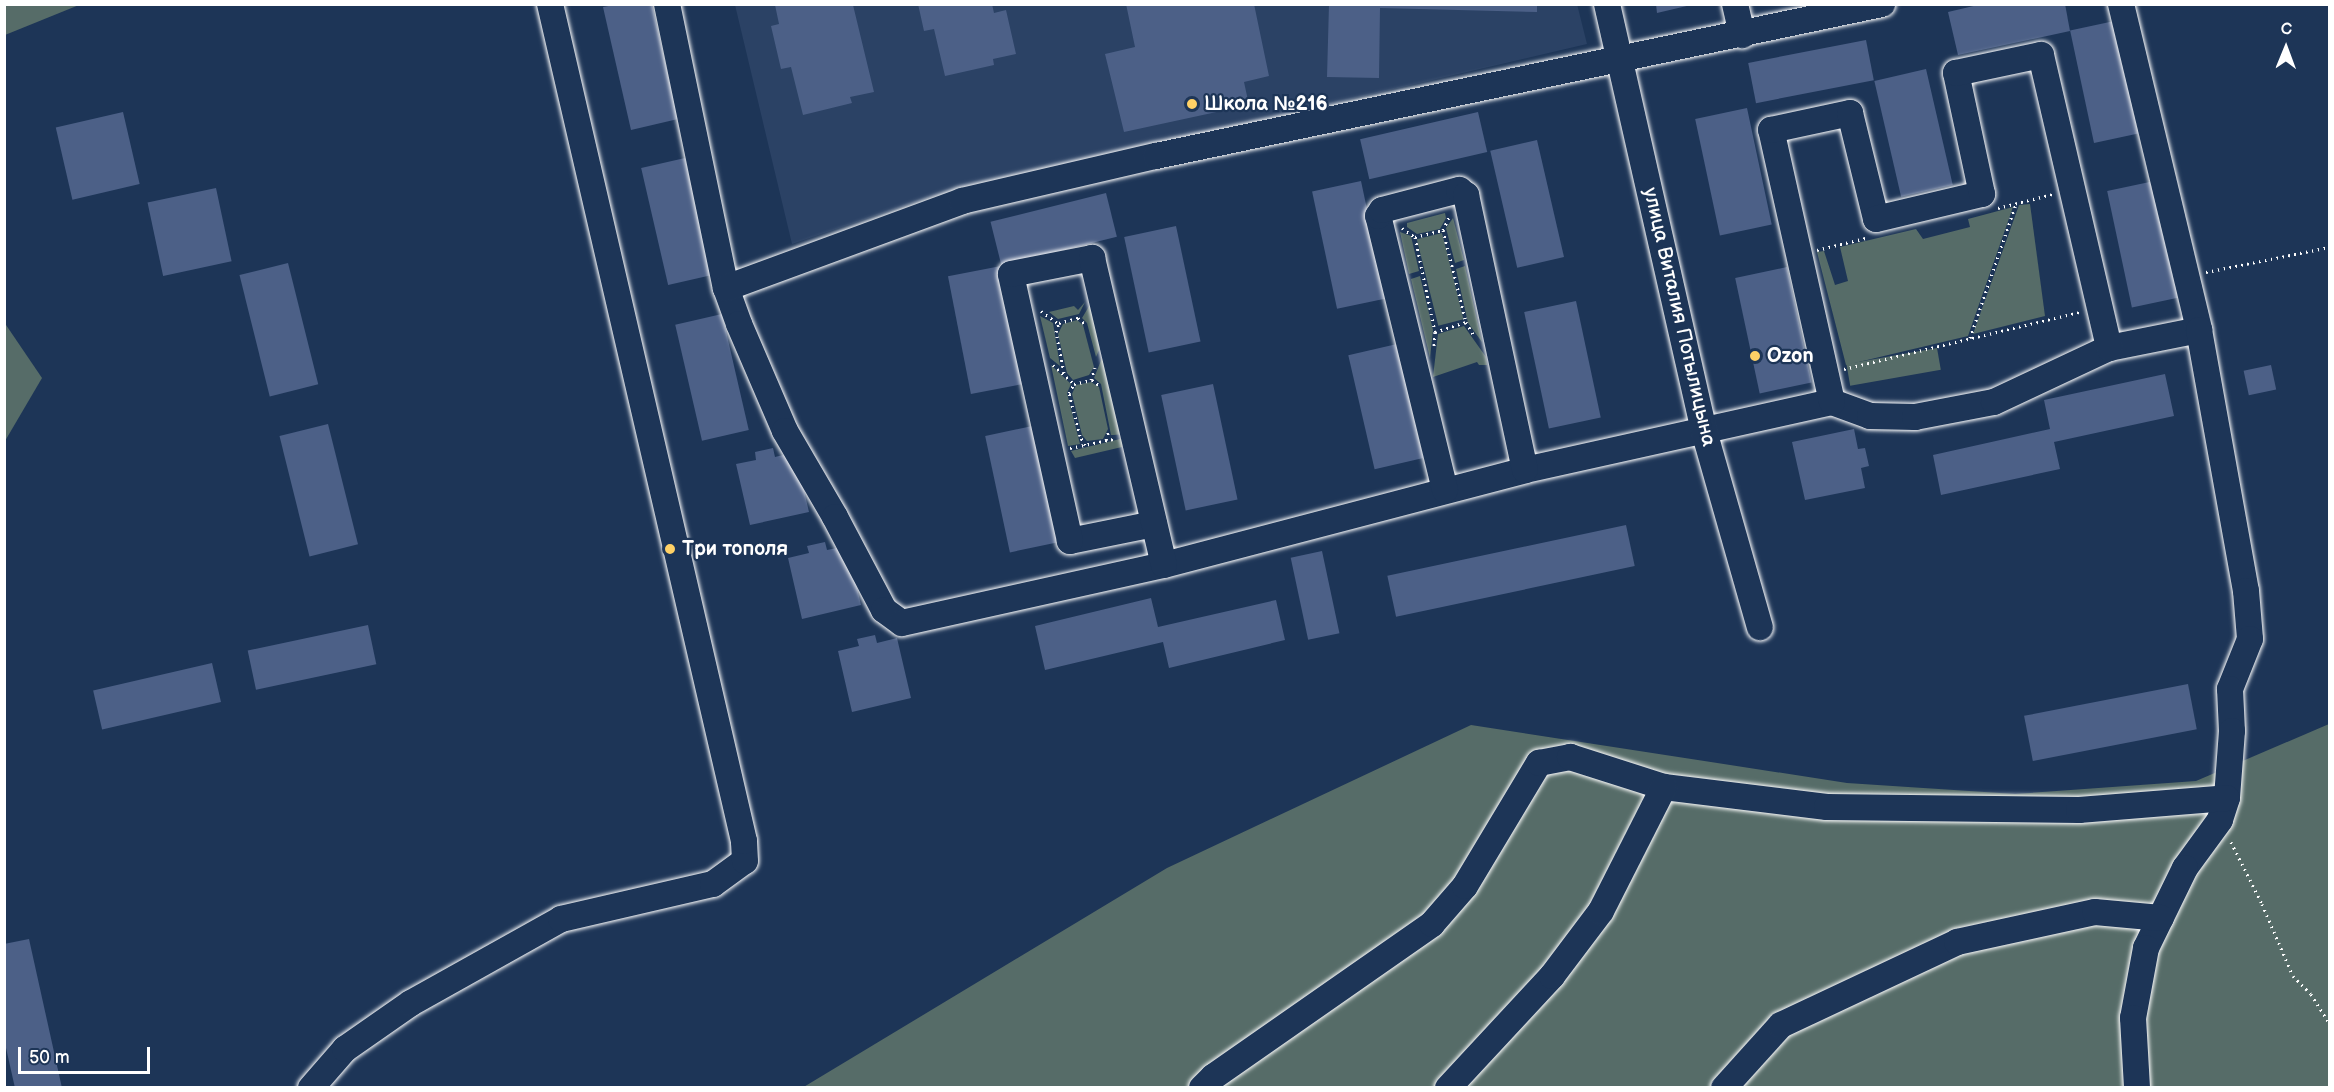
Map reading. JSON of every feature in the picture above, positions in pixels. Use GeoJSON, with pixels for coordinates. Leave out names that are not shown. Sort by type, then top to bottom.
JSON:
{"type":"FeatureCollection","features":[{"type":"Feature","properties":{"kind":"street"},"geometry":{"type":"LineString","coordinates":[[311,1088],[345,1049],[437,986],[561,919],[713,884],[745,861],[744,841],[550,4]]}},
{"type":"Feature","properties":{"kind":"street"},"geometry":{"type":"LineString","coordinates":[[667,4],[726,288],[785,431],[884,610],[902,623],[1164,565],[1526,470],[1832,402],[1870,416],[1916,417],[1994,402],[2109,348],[2199,330]]}},
{"type":"Feature","properties":{"kind":"street","name":"улица Виталия Потылицына"},"geometry":{"type":"LineString","coordinates":[[1607,4],[1704,431],[1760,627]]}},
{"type":"Feature","properties":{"kind":"street"},"geometry":{"type":"LineString","coordinates":[[1735,4],[1742,35]]}},
{"type":"Feature","properties":{"kind":"street"},"geometry":{"type":"LineString","coordinates":[[726,288],[962,201],[1156,156],[1882,4]]}},
{"type":"Feature","properties":{"kind":"street"},"geometry":{"type":"LineString","coordinates":[[2121,4],[2199,330],[2246,591],[2250,639],[2230,689],[2232,730],[2224,809],[2185,868],[2146,948],[2133,1018],[2137,1088]]}},
{"type":"Feature","properties":{"kind":"street"},"geometry":{"type":"LineString","coordinates":[[1832,402],[1771,130],[1850,113],[1876,219],[1982,194],[1956,73],[2041,55],[2109,348]]}},
{"type":"Feature","properties":{"kind":"street"},"geometry":{"type":"LineString","coordinates":[[1445,490],[1378,218],[1382,210],[1462,190],[1466,195],[1526,470]]}},
{"type":"Feature","properties":{"kind":"street"},"geometry":{"type":"LineString","coordinates":[[1154,524],[1070,541],[1011,274],[1092,258],[1164,565]]}},
{"type":"Feature","properties":{"kind":"street"},"geometry":{"type":"LineString","coordinates":[[1202,1088],[1213,1077],[1432,924],[1465,886],[1539,763],[1570,757],[1664,787],[1827,807],[2224,809]]}},
{"type":"Feature","properties":{"kind":"street"},"geometry":{"type":"LineString","coordinates":[[1448,1088],[1552,976],[1601,911],[1664,787]]}},
{"type":"Feature","properties":{"kind":"street"},"geometry":{"type":"LineString","coordinates":[[1724,1088],[1781,1025],[1957,942],[2095,912],[2161,918]]}},
{"type":"Feature","properties":{"kind":"path"},"geometry":{"type":"LineString","coordinates":[[1415,237],[1443,230],[1462,190]]}},
{"type":"Feature","properties":{"kind":"path"},"geometry":{"type":"LineString","coordinates":[[1970,338],[2017,203]]}},
{"type":"Feature","properties":{"kind":"path"},"geometry":{"type":"LineString","coordinates":[[2186,276],[2330,247]]}},
{"type":"Feature","properties":{"kind":"path"},"geometry":{"type":"LineString","coordinates":[[1826,375],[2099,306]]}},
{"type":"Feature","properties":{"kind":"path"},"geometry":{"type":"LineString","coordinates":[[1064,373],[1056,332],[1059,323],[1078,318],[1085,324],[1088,334]]}},
{"type":"Feature","properties":{"kind":"path"},"geometry":{"type":"LineString","coordinates":[[1435,332],[1466,322]]}},
{"type":"Feature","properties":{"kind":"path"},"geometry":{"type":"LineString","coordinates":[[1085,445],[1080,436],[1069,393],[1074,384],[1092,380],[1100,386],[1102,397]]}},
{"type":"Feature","properties":{"kind":"path"},"geometry":{"type":"LineString","coordinates":[[1106,440],[1109,431],[1107,420]]}},
{"type":"Feature","properties":{"kind":"path"},"geometry":{"type":"LineString","coordinates":[[1050,453],[1134,434]]}},
{"type":"Feature","properties":{"kind":"path"},"geometry":{"type":"LineString","coordinates":[[2224,809],[2293,976],[2311,994],[2330,1024]]}},
{"type":"Feature","properties":{"kind":"shaded area"},"geometry":{"type":"Polygon","coordinates":[[[1577,4],[1587,44],[930,197],[792,244],[735,5],[1577,4]]]}},
{"type":"Feature","properties":{"kind":"green space"},"geometry":{"type":"Polygon","coordinates":[[[5,4],[79,4],[79,5],[5,35],[5,4]]]}},
{"type":"Feature","properties":{"kind":"green space"},"geometry":{"type":"Polygon","coordinates":[[[2030,204],[2045,316],[1973,334],[2019,205],[2030,204]]]}},
{"type":"Feature","properties":{"kind":"green space"},"geometry":{"type":"Polygon","coordinates":[[[2013,207],[1968,336],[1846,365],[1817,252],[1824,251],[1835,285],[1848,281],[1840,247],[1916,229],[1923,239],[1970,227],[1968,219],[2013,207]]]}},
{"type":"Feature","properties":{"kind":"green space"},"geometry":{"type":"Polygon","coordinates":[[[1445,213],[1446,218],[1440,229],[1417,234],[1407,227],[1407,223],[1445,213]]]}},
{"type":"Feature","properties":{"kind":"green space"},"geometry":{"type":"Polygon","coordinates":[[[1453,218],[1464,260],[1455,263],[1446,228],[1453,218]]]}},
{"type":"Feature","properties":{"kind":"green space"},"geometry":{"type":"Polygon","coordinates":[[[1400,232],[1411,236],[1419,271],[1409,274],[1400,232]]]}},
{"type":"Feature","properties":{"kind":"green space"},"geometry":{"type":"Polygon","coordinates":[[[1442,233],[1464,319],[1438,326],[1417,239],[1442,233]]]}},
{"type":"Feature","properties":{"kind":"green space"},"geometry":{"type":"Polygon","coordinates":[[[1465,266],[1482,342],[1468,323],[1456,269],[1465,266]]]}},
{"type":"Feature","properties":{"kind":"green space"},"geometry":{"type":"Polygon","coordinates":[[[1420,276],[1433,330],[1430,358],[1411,279],[1420,276]]]}},
{"type":"Feature","properties":{"kind":"green space"},"geometry":{"type":"Polygon","coordinates":[[[1085,302],[1079,314],[1058,319],[1049,312],[1074,306],[1078,310],[1085,302]]]}},
{"type":"Feature","properties":{"kind":"green space"},"geometry":{"type":"Polygon","coordinates":[[[1091,303],[1102,343],[1096,357],[1087,323],[1082,318],[1091,303]]]}},
{"type":"Feature","properties":{"kind":"green space"},"geometry":{"type":"Polygon","coordinates":[[[1040,316],[1053,323],[1060,366],[1050,358],[1040,316]]]}},
{"type":"Feature","properties":{"kind":"green space"},"geometry":{"type":"Polygon","coordinates":[[[1077,320],[1083,325],[1094,367],[1089,375],[1073,380],[1067,373],[1058,334],[1063,324],[1077,320]]]}},
{"type":"Feature","properties":{"kind":"green space"},"geometry":{"type":"Polygon","coordinates":[[[4,322],[42,378],[5,441],[4,441],[4,322]]]}},
{"type":"Feature","properties":{"kind":"green space"},"geometry":{"type":"Polygon","coordinates":[[[1464,326],[1486,357],[1487,365],[1479,365],[1477,362],[1433,377],[1438,334],[1464,326]]]}},
{"type":"Feature","properties":{"kind":"green space"},"geometry":{"type":"Polygon","coordinates":[[[1937,348],[1941,370],[1850,386],[1846,364],[1937,348]]]}},
{"type":"Feature","properties":{"kind":"green space"},"geometry":{"type":"Polygon","coordinates":[[[1104,353],[1123,434],[1111,435],[1101,384],[1094,378],[1104,353]]]}},
{"type":"Feature","properties":{"kind":"green space"},"geometry":{"type":"Polygon","coordinates":[[[1051,365],[1071,384],[1067,393],[1080,444],[1068,446],[1051,365]]]}},
{"type":"Feature","properties":{"kind":"green space"},"geometry":{"type":"Polygon","coordinates":[[[1091,382],[1099,387],[1108,429],[1103,439],[1087,441],[1082,435],[1072,394],[1076,385],[1091,382]]]}},
{"type":"Feature","properties":{"kind":"green space"},"geometry":{"type":"Polygon","coordinates":[[[1124,438],[1122,447],[1075,458],[1071,451],[1124,438]]]}},
{"type":"Feature","properties":{"kind":"green space"},"geometry":{"type":"Polygon","coordinates":[[[2329,724],[2329,1087],[802,1088],[1167,868],[1471,725],[1847,783],[2015,794],[2196,781],[2329,724]]]}},
{"type":"Feature","properties":{"kind":"building"},"geometry":{"type":"Polygon","coordinates":[[[918,4],[992,4],[994,13],[1006,10],[1016,54],[993,59],[994,65],[945,76],[934,29],[924,31],[918,4]]]}},
{"type":"Feature","properties":{"kind":"building"},"geometry":{"type":"Polygon","coordinates":[[[1126,4],[1254,4],[1269,76],[1244,82],[1249,105],[1124,132],[1105,54],[1135,47],[1126,4]]]}},
{"type":"Feature","properties":{"kind":"building"},"geometry":{"type":"Polygon","coordinates":[[[1329,4],[1537,4],[1537,12],[1380,8],[1379,78],[1327,77],[1329,4]]]}},
{"type":"Feature","properties":{"kind":"building"},"geometry":{"type":"Polygon","coordinates":[[[1656,4],[1691,4],[1691,5],[1657,13],[1656,4]]]}},
{"type":"Feature","properties":{"kind":"building"},"geometry":{"type":"Polygon","coordinates":[[[1982,4],[2065,4],[2070,31],[1958,55],[1948,12],[1982,4]]]}},
{"type":"Feature","properties":{"kind":"building"},"geometry":{"type":"Polygon","coordinates":[[[652,5],[678,119],[631,130],[603,7],[652,5]]]}},
{"type":"Feature","properties":{"kind":"building"},"geometry":{"type":"Polygon","coordinates":[[[775,5],[853,5],[874,92],[850,97],[852,103],[803,115],[791,67],[781,69],[771,26],[779,24],[775,5]]]}},
{"type":"Feature","properties":{"kind":"building"},"geometry":{"type":"Polygon","coordinates":[[[2119,20],[2143,132],[2094,143],[2070,30],[2119,20]]]}},
{"type":"Feature","properties":{"kind":"building"},"geometry":{"type":"Polygon","coordinates":[[[1866,40],[1874,80],[1756,103],[1748,63],[1866,40]]]}},
{"type":"Feature","properties":{"kind":"building"},"geometry":{"type":"Polygon","coordinates":[[[1926,69],[1953,185],[1901,197],[1874,81],[1926,69]]]}},
{"type":"Feature","properties":{"kind":"building"},"geometry":{"type":"Polygon","coordinates":[[[1747,108],[1772,224],[1720,235],[1695,119],[1747,108]]]}},
{"type":"Feature","properties":{"kind":"building"},"geometry":{"type":"Polygon","coordinates":[[[123,112],[140,184],[72,200],[56,128],[123,112]]]}},
{"type":"Feature","properties":{"kind":"building"},"geometry":{"type":"Polygon","coordinates":[[[1478,112],[1487,152],[1369,179],[1360,139],[1478,112]]]}},
{"type":"Feature","properties":{"kind":"building"},"geometry":{"type":"Polygon","coordinates":[[[1537,140],[1564,257],[1517,268],[1490,151],[1537,140]]]}},
{"type":"Feature","properties":{"kind":"building"},"geometry":{"type":"Polygon","coordinates":[[[685,158],[712,275],[668,285],[641,168],[685,158]]]}},
{"type":"Feature","properties":{"kind":"building"},"geometry":{"type":"Polygon","coordinates":[[[2159,180],[2184,296],[2132,307],[2107,191],[2159,180]]]}},
{"type":"Feature","properties":{"kind":"building"},"geometry":{"type":"Polygon","coordinates":[[[1361,181],[1386,298],[1337,309],[1312,191],[1361,181]]]}},
{"type":"Feature","properties":{"kind":"building"},"geometry":{"type":"Polygon","coordinates":[[[216,188],[232,261],[163,276],[148,203],[216,188]]]}},
{"type":"Feature","properties":{"kind":"building"},"geometry":{"type":"Polygon","coordinates":[[[1106,193],[1117,237],[1001,265],[991,222],[1106,193]]]}},
{"type":"Feature","properties":{"kind":"building"},"geometry":{"type":"Polygon","coordinates":[[[1176,226],[1201,341],[1149,352],[1124,237],[1176,226]]]}},
{"type":"Feature","properties":{"kind":"building"},"geometry":{"type":"Polygon","coordinates":[[[288,263],[318,384],[270,396],[239,275],[288,263]]]}},
{"type":"Feature","properties":{"kind":"building"},"geometry":{"type":"Polygon","coordinates":[[[1001,266],[1024,384],[971,394],[948,276],[1001,266]]]}},
{"type":"Feature","properties":{"kind":"building"},"geometry":{"type":"Polygon","coordinates":[[[1787,267],[1812,382],[1760,393],[1735,278],[1787,267]]]}},
{"type":"Feature","properties":{"kind":"building"},"geometry":{"type":"Polygon","coordinates":[[[1576,301],[1601,417],[1549,428],[1524,312],[1576,301]]]}},
{"type":"Feature","properties":{"kind":"building"},"geometry":{"type":"Polygon","coordinates":[[[722,314],[749,430],[702,441],[675,325],[722,314]]]}},
{"type":"Feature","properties":{"kind":"building"},"geometry":{"type":"Polygon","coordinates":[[[1397,344],[1423,458],[1375,469],[1348,355],[1397,344]]]}},
{"type":"Feature","properties":{"kind":"building"},"geometry":{"type":"Polygon","coordinates":[[[2271,365],[2276,389],[2249,395],[2244,371],[2271,365]]]}},
{"type":"Feature","properties":{"kind":"building"},"geometry":{"type":"Polygon","coordinates":[[[2165,374],[2174,416],[2054,442],[2060,469],[1941,495],[1933,455],[2050,429],[2044,400],[2165,374]]]}},
{"type":"Feature","properties":{"kind":"building"},"geometry":{"type":"Polygon","coordinates":[[[1213,384],[1238,499],[1186,510],[1161,395],[1213,384]]]}},
{"type":"Feature","properties":{"kind":"building"},"geometry":{"type":"Polygon","coordinates":[[[328,424],[358,544],[309,556],[279,436],[328,424]]]}},
{"type":"Feature","properties":{"kind":"building"},"geometry":{"type":"Polygon","coordinates":[[[1037,425],[1062,541],[1010,552],[985,436],[1037,425]]]}},
{"type":"Feature","properties":{"kind":"building"},"geometry":{"type":"Polygon","coordinates":[[[1854,429],[1858,449],[1865,448],[1869,466],[1861,468],[1865,488],[1805,500],[1792,442],[1854,429]]]}},
{"type":"Feature","properties":{"kind":"building"},"geometry":{"type":"Polygon","coordinates":[[[773,448],[775,457],[795,452],[809,512],[750,525],[736,464],[756,460],[755,452],[773,448]]]}},
{"type":"Feature","properties":{"kind":"building"},"geometry":{"type":"Polygon","coordinates":[[[1626,525],[1635,566],[1396,617],[1387,576],[1626,525]]]}},
{"type":"Feature","properties":{"kind":"building"},"geometry":{"type":"Polygon","coordinates":[[[825,542],[827,550],[847,546],[861,605],[802,619],[788,558],[809,553],[807,546],[825,542]]]}},
{"type":"Feature","properties":{"kind":"building"},"geometry":{"type":"Polygon","coordinates":[[[1322,551],[1339,633],[1308,640],[1291,558],[1322,551]]]}},
{"type":"Feature","properties":{"kind":"building"},"geometry":{"type":"Polygon","coordinates":[[[1151,598],[1158,627],[1276,600],[1285,640],[1169,668],[1163,642],[1045,670],[1035,626],[1151,598]]]}},
{"type":"Feature","properties":{"kind":"building"},"geometry":{"type":"Polygon","coordinates":[[[368,625],[376,664],[256,690],[248,651],[368,625]]]}},
{"type":"Feature","properties":{"kind":"building"},"geometry":{"type":"Polygon","coordinates":[[[875,635],[877,643],[897,638],[911,698],[852,712],[838,651],[859,646],[857,639],[875,635]]]}},
{"type":"Feature","properties":{"kind":"building"},"geometry":{"type":"Polygon","coordinates":[[[212,663],[221,702],[102,729],[93,690],[212,663]]]}},
{"type":"Feature","properties":{"kind":"building"},"geometry":{"type":"Polygon","coordinates":[[[2188,684],[2197,729],[2033,761],[2024,716],[2188,684]]]}},
{"type":"Feature","properties":{"kind":"building"},"geometry":{"type":"Polygon","coordinates":[[[29,939],[62,1088],[15,1088],[4,1039],[4,944],[29,939]]]}},
{"type":"Feature","properties":{"kind":"place","name":"Школа №216"},"geometry":{"type":"Point","coordinates":[1192,104]}},
{"type":"Feature","properties":{"kind":"place","name":"Ozon"},"geometry":{"type":"Point","coordinates":[1755,356]}},
{"type":"Feature","properties":{"kind":"place","name":"Три тополя"},"geometry":{"type":"Point","coordinates":[670,549]}}]}
